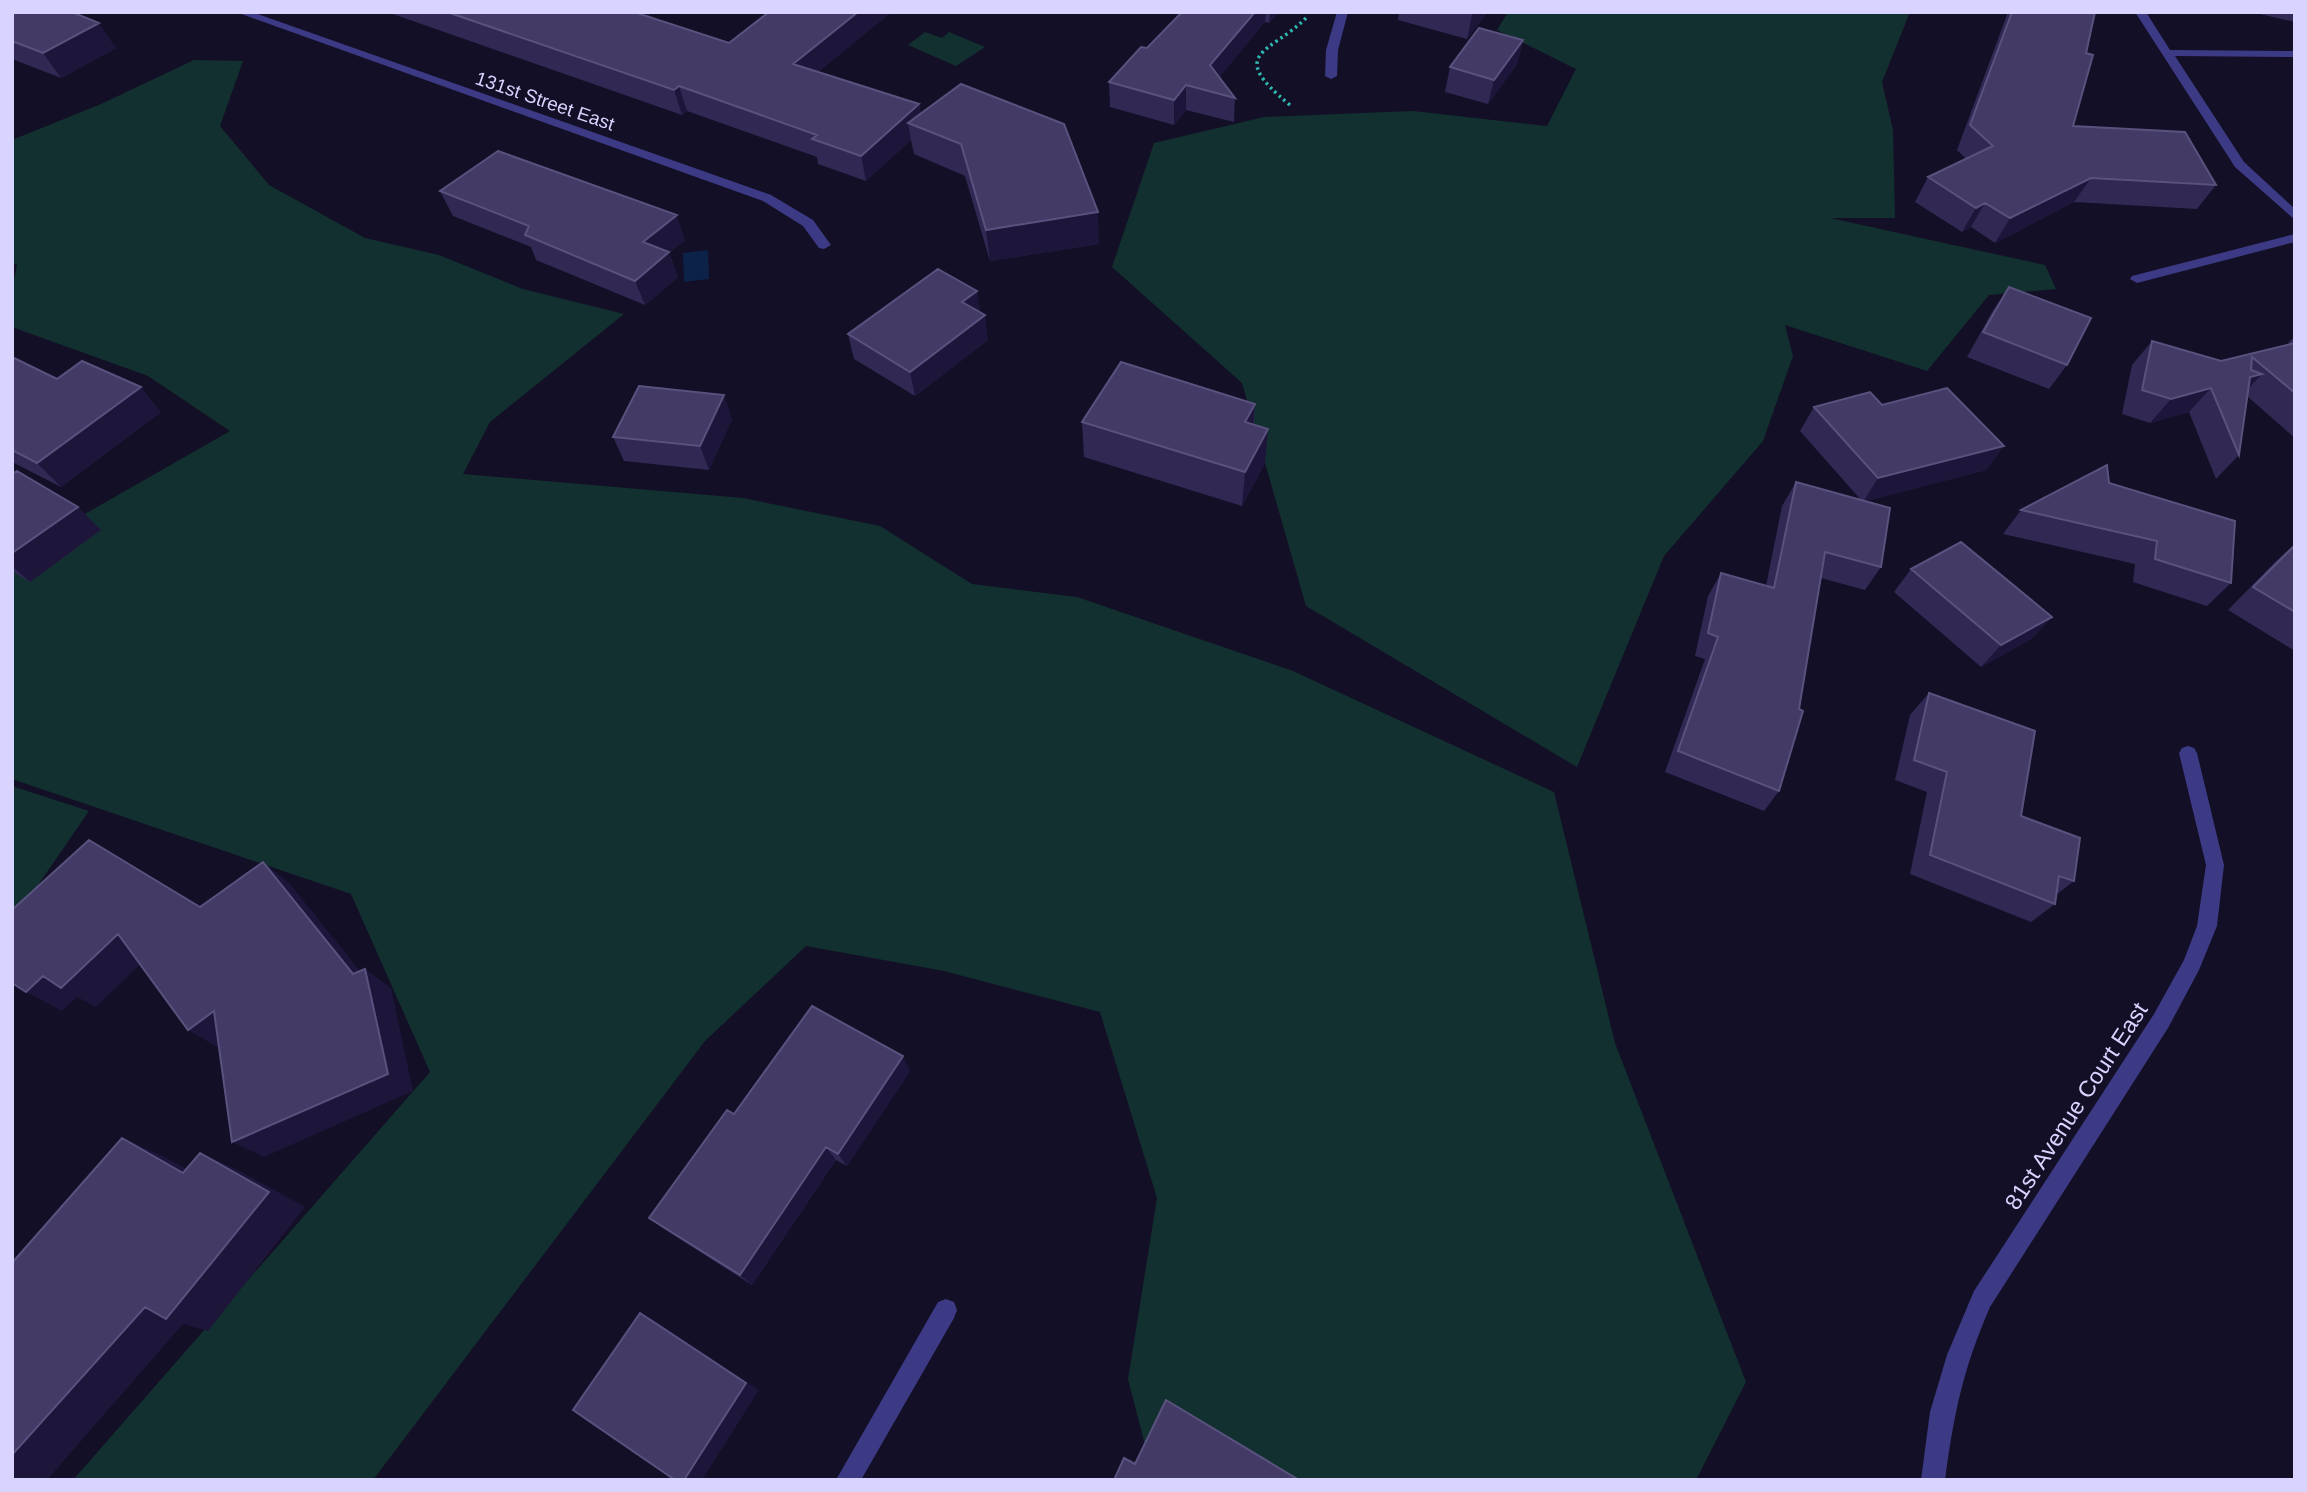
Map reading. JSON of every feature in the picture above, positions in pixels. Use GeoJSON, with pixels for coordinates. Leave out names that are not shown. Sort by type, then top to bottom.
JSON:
{"type":"FeatureCollection","features":[{"type":"Feature","properties":{"kind":"street","name":"131st Street East"},"geometry":{"type":"LineString","coordinates":[[241,12],[767,198],[808,223],[824,245]]}},
{"type":"Feature","properties":{"kind":"street"},"geometry":{"type":"LineString","coordinates":[[1331,76],[1332,50],[1343,12]]}},
{"type":"Feature","properties":{"kind":"street"},"geometry":{"type":"LineString","coordinates":[[2140,12],[2239,164],[2295,216]]}},
{"type":"Feature","properties":{"kind":"street"},"geometry":{"type":"LineString","coordinates":[[2165,53],[2295,54]]}},
{"type":"Feature","properties":{"kind":"street"},"geometry":{"type":"LineString","coordinates":[[2137,279],[2295,238]]}},
{"type":"Feature","properties":{"kind":"street","name":"81st Avenue Court East"},"geometry":{"type":"LineString","coordinates":[[1933,1480],[1942,1412],[1958,1355],[1982,1299],[2161,1021],[2192,964],[2207,926],[2215,865],[2188,752]]}},
{"type":"Feature","properties":{"kind":"street"},"geometry":{"type":"LineString","coordinates":[[848,1480],[947,1310]]}},
{"type":"Feature","properties":{"kind":"path"},"geometry":{"type":"LineString","coordinates":[[1290,105],[1259,76],[1260,56],[1270,42],[1295,29],[1311,12]]}},
{"type":"Feature","properties":{"kind":"green space"},"geometry":{"type":"Polygon","coordinates":[[[1508,12],[1910,12],[1882,82],[1893,130],[1895,218],[1830,218],[2045,265],[2056,289],[1989,295],[1927,371],[1785,325],[1793,356],[1763,441],[1664,556],[1577,767],[1306,606],[1242,383],[1112,267],[1154,143],[1264,117],[1413,111],[1547,126],[1576,69],[1497,30],[1508,12]]]}},
{"type":"Feature","properties":{"kind":"green space"},"geometry":{"type":"Polygon","coordinates":[[[925,32],[942,38],[949,32],[985,47],[956,66],[908,45],[925,32]]]}},
{"type":"Feature","properties":{"kind":"green space"},"geometry":{"type":"Polygon","coordinates":[[[194,60],[243,61],[220,126],[269,185],[365,238],[439,255],[523,289],[624,314],[490,422],[463,474],[743,498],[880,526],[972,584],[1077,597],[1293,671],[1554,792],[1615,1043],[1746,1382],[1696,1480],[1154,1480],[1128,1379],[1157,1198],[1100,1012],[944,971],[806,946],[705,1041],[373,1480],[73,1480],[430,1072],[351,894],[12,779],[12,560],[41,539],[230,431],[148,376],[12,327],[12,288],[17,265],[12,263],[12,140],[101,104],[194,60]]]}},
{"type":"Feature","properties":{"kind":"green space"},"geometry":{"type":"Polygon","coordinates":[[[12,786],[89,811],[12,923],[12,786]]]}},
{"type":"Feature","properties":{"kind":"water"},"geometry":{"type":"Polygon","coordinates":[[[708,250],[709,279],[684,282],[683,253],[708,250]]]}},
{"type":"Feature","properties":{"kind":"building"},"geometry":{"type":"Polygon","coordinates":[[[12,12],[72,12],[99,23],[43,53],[12,41],[12,12]]]}},
{"type":"Feature","properties":{"kind":"building"},"geometry":{"type":"Polygon","coordinates":[[[447,12],[634,12],[729,43],[769,12],[858,12],[793,64],[919,104],[861,156],[812,139],[817,135],[679,86],[674,90],[447,12]]]}},
{"type":"Feature","properties":{"kind":"building"},"geometry":{"type":"Polygon","coordinates":[[[1182,12],[1255,12],[1210,65],[1235,98],[1186,85],[1174,100],[1109,82],[1141,47],[1147,48],[1182,12]]]}},
{"type":"Feature","properties":{"kind":"building"},"geometry":{"type":"Polygon","coordinates":[[[2012,12],[2095,12],[2086,53],[2093,55],[2073,126],[2185,132],[2216,185],[2091,178],[2010,218],[1985,203],[1976,208],[1928,177],[1993,146],[1970,125],[2012,12]]]}},
{"type":"Feature","properties":{"kind":"building"},"geometry":{"type":"Polygon","coordinates":[[[1479,28],[1523,40],[1494,80],[1450,67],[1479,28]]]}},
{"type":"Feature","properties":{"kind":"building"},"geometry":{"type":"Polygon","coordinates":[[[961,84],[1064,124],[1098,212],[986,230],[961,144],[908,123],[961,84]]]}},
{"type":"Feature","properties":{"kind":"building"},"geometry":{"type":"Polygon","coordinates":[[[498,151],[677,215],[643,242],[669,252],[635,281],[525,235],[529,226],[440,191],[498,151]]]}},
{"type":"Feature","properties":{"kind":"building"},"geometry":{"type":"Polygon","coordinates":[[[938,269],[977,291],[962,302],[985,315],[910,372],[848,334],[938,269]]]}},
{"type":"Feature","properties":{"kind":"building"},"geometry":{"type":"Polygon","coordinates":[[[2009,287],[2091,318],[2067,365],[1983,332],[2009,287]]]}},
{"type":"Feature","properties":{"kind":"building"},"geometry":{"type":"Polygon","coordinates":[[[2152,341],[2221,361],[2295,343],[2295,393],[2252,357],[2251,370],[2262,374],[2250,377],[2239,455],[2211,388],[2171,399],[2142,390],[2152,341]]]}},
{"type":"Feature","properties":{"kind":"building"},"geometry":{"type":"Polygon","coordinates":[[[12,357],[57,379],[82,361],[141,387],[37,463],[12,450],[12,357]]]}},
{"type":"Feature","properties":{"kind":"building"},"geometry":{"type":"Polygon","coordinates":[[[1121,362],[1255,404],[1245,422],[1268,429],[1245,472],[1082,422],[1121,362]]]}},
{"type":"Feature","properties":{"kind":"building"},"geometry":{"type":"Polygon","coordinates":[[[639,386],[724,395],[700,446],[613,437],[639,386]]]}},
{"type":"Feature","properties":{"kind":"building"},"geometry":{"type":"Polygon","coordinates":[[[1947,388],[2004,446],[1878,478],[1814,407],[1870,392],[1882,405],[1947,388]]]}},
{"type":"Feature","properties":{"kind":"building"},"geometry":{"type":"Polygon","coordinates":[[[2107,465],[2109,483],[2235,521],[2231,583],[2155,559],[2157,541],[2021,510],[2107,465]]]}},
{"type":"Feature","properties":{"kind":"building"},"geometry":{"type":"Polygon","coordinates":[[[17,471],[78,507],[12,553],[12,474],[17,471]]]}},
{"type":"Feature","properties":{"kind":"building"},"geometry":{"type":"Polygon","coordinates":[[[1796,482],[1890,508],[1881,567],[1825,552],[1799,709],[1803,711],[1779,791],[1678,751],[1718,637],[1708,633],[1721,573],[1774,588],[1796,482]]]}},
{"type":"Feature","properties":{"kind":"building"},"geometry":{"type":"Polygon","coordinates":[[[1961,542],[2052,617],[2001,645],[1911,569],[1961,542]]]}},
{"type":"Feature","properties":{"kind":"building"},"geometry":{"type":"Polygon","coordinates":[[[2295,545],[2295,612],[2253,587],[2295,545]]]}},
{"type":"Feature","properties":{"kind":"building"},"geometry":{"type":"Polygon","coordinates":[[[1929,693],[2035,731],[2021,816],[2080,838],[2074,881],[2059,876],[2055,904],[1930,855],[1947,772],[1914,760],[1929,693]]]}},
{"type":"Feature","properties":{"kind":"building"},"geometry":{"type":"Polygon","coordinates":[[[89,840],[200,907],[263,862],[353,974],[365,969],[388,1074],[232,1142],[214,1011],[188,1030],[118,934],[61,988],[43,976],[26,992],[12,983],[12,910],[89,840]]]}},
{"type":"Feature","properties":{"kind":"building"},"geometry":{"type":"Polygon","coordinates":[[[812,1006],[903,1056],[838,1154],[826,1147],[740,1275],[649,1218],[727,1110],[734,1114],[812,1006]]]}},
{"type":"Feature","properties":{"kind":"building"},"geometry":{"type":"Polygon","coordinates":[[[122,1138],[183,1173],[200,1153],[269,1192],[166,1319],[145,1307],[12,1455],[12,1263],[122,1138]]]}},
{"type":"Feature","properties":{"kind":"building"},"geometry":{"type":"Polygon","coordinates":[[[640,1313],[746,1383],[684,1480],[675,1480],[573,1410],[640,1313]]]}},
{"type":"Feature","properties":{"kind":"building"},"geometry":{"type":"Polygon","coordinates":[[[1166,1400],[1299,1480],[1114,1480],[1124,1458],[1135,1464],[1166,1400]]]}}]}
